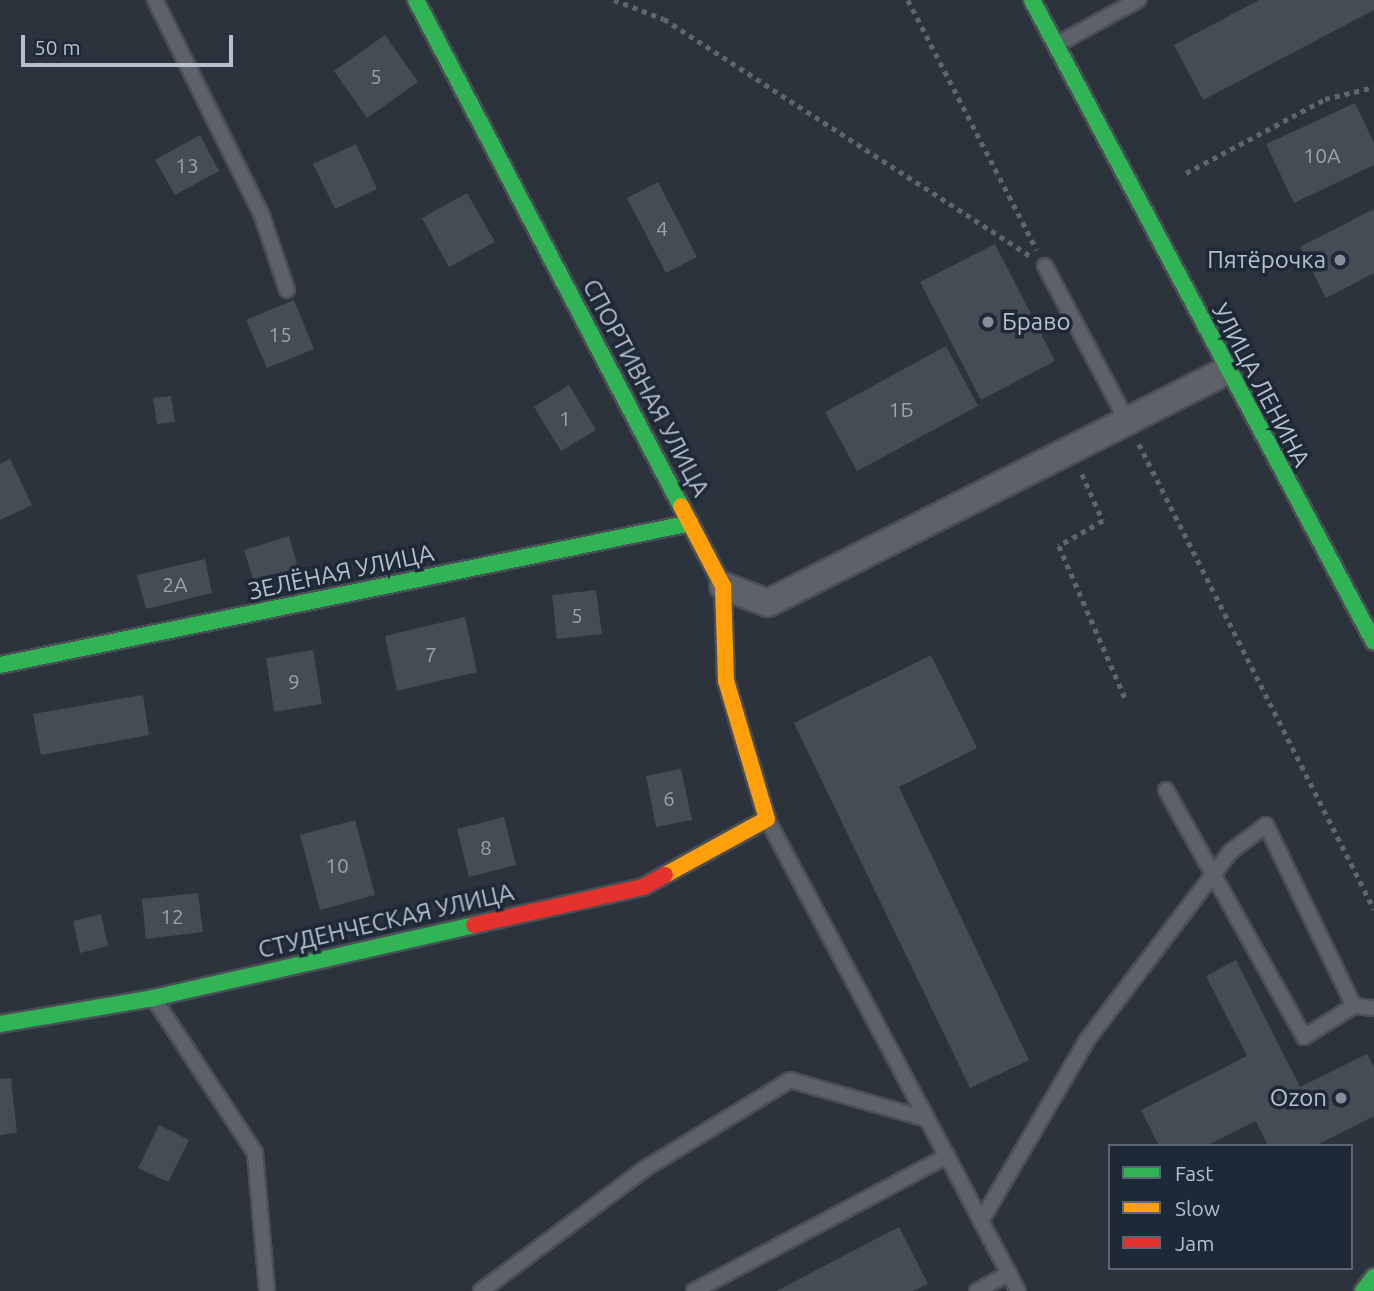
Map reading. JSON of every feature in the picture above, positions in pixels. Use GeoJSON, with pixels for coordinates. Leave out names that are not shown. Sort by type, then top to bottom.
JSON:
{"type":"FeatureCollection","features":[{"type":"Feature","properties":{"kind":"street","name":"УЛИЦА ЛЕНИНА"},"geometry":{"type":"LineString","coordinates":[[1032,0],[1226,371],[1374,642]]}},
{"type":"Feature","properties":{"kind":"street","name":"СПОРТИВНАЯ УЛИЦА"},"geometry":{"type":"LineString","coordinates":[[420,1],[723,586],[726,681],[767,819]]}},
{"type":"Feature","properties":{"kind":"street"},"geometry":{"type":"LineString","coordinates":[[723,586],[768,603],[1226,371]]}},
{"type":"Feature","properties":{"kind":"street","name":"ЗЕЛЁНАЯ УЛИЦА"},"geometry":{"type":"LineString","coordinates":[[0,665],[691,523]]}},
{"type":"Feature","properties":{"kind":"street","name":"СТУДЕНЧЕСКАЯ УЛИЦА"},"geometry":{"type":"LineString","coordinates":[[0,1024],[153,998],[643,887],[767,819]]}},
{"type":"Feature","properties":{"kind":"street"},"geometry":{"type":"LineString","coordinates":[[1363,1291],[1374,1277]]}},
{"type":"Feature","properties":{"kind":"lane"},"geometry":{"type":"LineString","coordinates":[[155,0],[262,216],[287,290]]}},
{"type":"Feature","properties":{"kind":"lane"},"geometry":{"type":"LineString","coordinates":[[1056,46],[1138,0]]}},
{"type":"Feature","properties":{"kind":"lane"},"geometry":{"type":"LineString","coordinates":[[1045,266],[1127,421]]}},
{"type":"Feature","properties":{"kind":"lane"},"geometry":{"type":"LineString","coordinates":[[1166,790],[1304,1037],[1354,1006],[1374,1008]]}},
{"type":"Feature","properties":{"kind":"lane"},"geometry":{"type":"LineString","coordinates":[[767,819],[1018,1291]]}},
{"type":"Feature","properties":{"kind":"lane"},"geometry":{"type":"LineString","coordinates":[[981,1221],[1087,1040],[1230,852],[1266,825],[1354,1006]]}},
{"type":"Feature","properties":{"kind":"lane"},"geometry":{"type":"LineString","coordinates":[[153,998],[255,1153],[267,1291]]}},
{"type":"Feature","properties":{"kind":"lane"},"geometry":{"type":"LineString","coordinates":[[481,1291],[646,1168],[790,1080],[928,1119]]}},
{"type":"Feature","properties":{"kind":"lane"},"geometry":{"type":"LineString","coordinates":[[694,1291],[947,1156]]}},
{"type":"Feature","properties":{"kind":"lane"},"geometry":{"type":"LineString","coordinates":[[977,1291],[1009,1273]]}},
{"type":"Feature","properties":{"kind":"path"},"geometry":{"type":"LineString","coordinates":[[614,0],[664,19],[1045,266]]}},
{"type":"Feature","properties":{"kind":"path"},"geometry":{"type":"LineString","coordinates":[[908,0],[1045,266]]}},
{"type":"Feature","properties":{"kind":"path"},"geometry":{"type":"LineString","coordinates":[[1186,173],[1325,99],[1374,87]]}},
{"type":"Feature","properties":{"kind":"path"},"geometry":{"type":"LineString","coordinates":[[1127,421],[1374,909]]}},
{"type":"Feature","properties":{"kind":"path"},"geometry":{"type":"LineString","coordinates":[[1070,450],[1103,521],[1059,546],[1125,698]]}},
{"type":"Feature","properties":{"kind":"building"},"geometry":{"type":"Polygon","coordinates":[[[1259,0],[1374,0],[1374,10],[1203,100],[1174,45],[1259,0]]]}},
{"type":"Feature","properties":{"kind":"building"},"geometry":{"type":"Polygon","coordinates":[[[385,35],[418,82],[367,118],[334,71],[385,35]]]}},
{"type":"Feature","properties":{"kind":"building"},"geometry":{"type":"Polygon","coordinates":[[[1355,103],[1374,143],[1374,165],[1294,203],[1266,144],[1355,103]]]}},
{"type":"Feature","properties":{"kind":"building"},"geometry":{"type":"Polygon","coordinates":[[[200,135],[219,171],[175,195],[155,160],[200,135]]]}},
{"type":"Feature","properties":{"kind":"building"},"geometry":{"type":"Polygon","coordinates":[[[356,144],[377,189],[335,209],[313,164],[356,144]]]}},
{"type":"Feature","properties":{"kind":"building"},"geometry":{"type":"Polygon","coordinates":[[[658,182],[697,257],[666,273],[627,198],[658,182]]]}},
{"type":"Feature","properties":{"kind":"building"},"geometry":{"type":"Polygon","coordinates":[[[467,193],[495,242],[449,267],[422,218],[467,193]]]}},
{"type":"Feature","properties":{"kind":"building","name":"Пятёрочка"},"geometry":{"type":"Polygon","coordinates":[[[1374,209],[1374,273],[1326,298],[1300,247],[1374,209]]]}},
{"type":"Feature","properties":{"kind":"building","name":"Браво"},"geometry":{"type":"Polygon","coordinates":[[[995,244],[1055,361],[981,400],[920,282],[995,244]]]}},
{"type":"Feature","properties":{"kind":"building"},"geometry":{"type":"Polygon","coordinates":[[[294,300],[314,349],[267,368],[246,320],[294,300]]]}},
{"type":"Feature","properties":{"kind":"building"},"geometry":{"type":"Polygon","coordinates":[[[946,346],[978,406],[857,471],[825,412],[946,346]]]}},
{"type":"Feature","properties":{"kind":"building"},"geometry":{"type":"Polygon","coordinates":[[[569,385],[596,430],[561,451],[534,407],[569,385]]]}},
{"type":"Feature","properties":{"kind":"building"},"geometry":{"type":"Polygon","coordinates":[[[171,396],[175,422],[157,424],[153,398],[171,396]]]}},
{"type":"Feature","properties":{"kind":"building"},"geometry":{"type":"Polygon","coordinates":[[[10,459],[32,505],[0,520],[0,464],[10,459]]]}},
{"type":"Feature","properties":{"kind":"building"},"geometry":{"type":"Polygon","coordinates":[[[289,536],[298,568],[254,582],[244,550],[289,536]]]}},
{"type":"Feature","properties":{"kind":"building"},"geometry":{"type":"Polygon","coordinates":[[[205,559],[212,593],[146,609],[137,575],[205,559]]]}},
{"type":"Feature","properties":{"kind":"building"},"geometry":{"type":"Polygon","coordinates":[[[596,590],[602,634],[557,639],[552,595],[596,590]]]}},
{"type":"Feature","properties":{"kind":"building"},"geometry":{"type":"Polygon","coordinates":[[[465,617],[477,672],[397,691],[385,636],[465,617]]]}},
{"type":"Feature","properties":{"kind":"building"},"geometry":{"type":"Polygon","coordinates":[[[313,650],[322,704],[274,712],[266,658],[313,650]]]}},
{"type":"Feature","properties":{"kind":"building"},"geometry":{"type":"Polygon","coordinates":[[[931,655],[977,748],[899,787],[1029,1060],[970,1088],[794,723],[931,655]]]}},
{"type":"Feature","properties":{"kind":"building"},"geometry":{"type":"Polygon","coordinates":[[[143,695],[149,735],[41,755],[33,714],[143,695]]]}},
{"type":"Feature","properties":{"kind":"building"},"geometry":{"type":"Polygon","coordinates":[[[681,769],[692,820],[656,827],[646,776],[681,769]]]}},
{"type":"Feature","properties":{"kind":"building"},"geometry":{"type":"Polygon","coordinates":[[[504,817],[516,865],[469,877],[457,829],[504,817]]]}},
{"type":"Feature","properties":{"kind":"building"},"geometry":{"type":"Polygon","coordinates":[[[355,820],[375,895],[320,910],[300,835],[355,820]]]}},
{"type":"Feature","properties":{"kind":"building"},"geometry":{"type":"Polygon","coordinates":[[[198,893],[203,932],[146,939],[142,899],[198,893]]]}},
{"type":"Feature","properties":{"kind":"building"},"geometry":{"type":"Polygon","coordinates":[[[101,914],[108,946],[80,953],[73,921],[101,914]]]}},
{"type":"Feature","properties":{"kind":"building"},"geometry":{"type":"Polygon","coordinates":[[[1236,960],[1300,1087],[1367,1054],[1374,1067],[1374,1116],[1319,1144],[1267,1144],[1256,1121],[1210,1144],[1158,1144],[1141,1110],[1247,1056],[1206,976],[1236,960]]]}},
{"type":"Feature","properties":{"kind":"building"},"geometry":{"type":"Polygon","coordinates":[[[11,1078],[17,1133],[0,1135],[0,1079],[11,1078]]]}},
{"type":"Feature","properties":{"kind":"building"},"geometry":{"type":"Polygon","coordinates":[[[159,1125],[189,1140],[168,1182],[138,1168],[159,1125]]]}},
{"type":"Feature","properties":{"kind":"building"},"geometry":{"type":"Polygon","coordinates":[[[899,1227],[928,1284],[913,1291],[776,1291],[899,1227]]]}},
{"type":"Feature","properties":{"kind":"traffic: fast"},"geometry":{"type":"LineString","coordinates":[[416,0],[681,506]]}},
{"type":"Feature","properties":{"kind":"traffic: fast"},"geometry":{"type":"LineString","coordinates":[[1032,0],[1374,642]]}},
{"type":"Feature","properties":{"kind":"traffic: fast"},"geometry":{"type":"LineString","coordinates":[[0,665],[691,523]]}},
{"type":"Feature","properties":{"kind":"traffic: fast"},"geometry":{"type":"LineString","coordinates":[[0,1024],[153,998],[474,925]]}},
{"type":"Feature","properties":{"kind":"traffic: fast"},"geometry":{"type":"LineString","coordinates":[[1363,1291],[1374,1277]]}},
{"type":"Feature","properties":{"kind":"traffic: slow"},"geometry":{"type":"LineString","coordinates":[[665,875],[767,819],[726,681],[723,586],[681,506]]}},
{"type":"Feature","properties":{"kind":"traffic: jam"},"geometry":{"type":"LineString","coordinates":[[474,925],[643,887],[665,875]]}},
{"type":"Feature","properties":{"kind":"place","name":"Пятёрочка"},"geometry":{"type":"Point","coordinates":[1340,260]}},
{"type":"Feature","properties":{"kind":"place","name":"Браво"},"geometry":{"type":"Point","coordinates":[988,322]}},
{"type":"Feature","properties":{"kind":"place","name":"Ozon"},"geometry":{"type":"Point","coordinates":[1341,1098]}}]}
